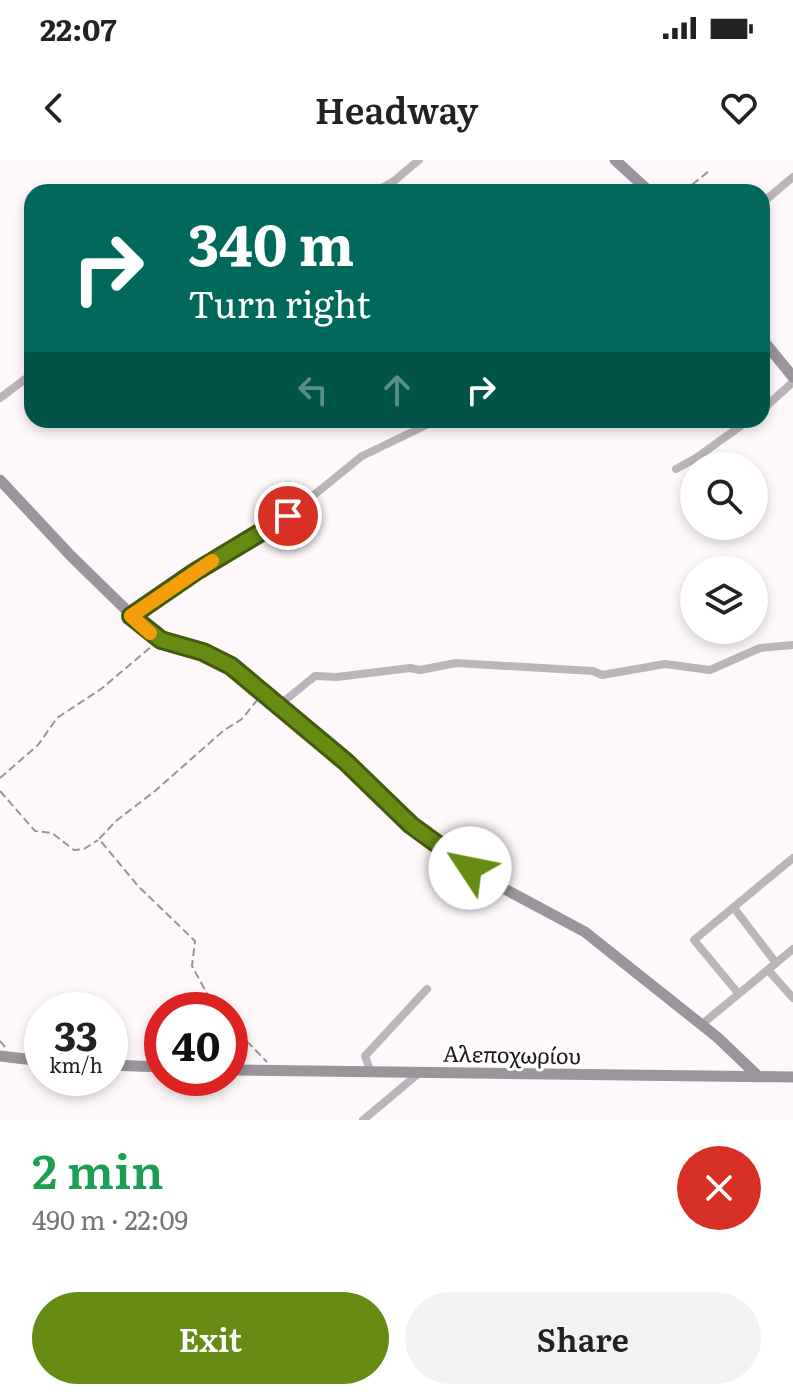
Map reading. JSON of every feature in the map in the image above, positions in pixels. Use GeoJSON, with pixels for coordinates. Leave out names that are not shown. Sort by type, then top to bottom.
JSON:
{"type":"FeatureCollection","features":[{"type":"Feature","properties":{"kind":"street"},"geometry":{"type":"LineString","coordinates":[[389,184],[419,160]]}},
{"type":"Feature","properties":{"kind":"street"},"geometry":{"type":"LineString","coordinates":[[615,160],[641,184]]}},
{"type":"Feature","properties":{"kind":"street"},"geometry":{"type":"LineString","coordinates":[[770,196],[793,177]]}},
{"type":"Feature","properties":{"kind":"street"},"geometry":{"type":"LineString","coordinates":[[770,349],[793,377],[770,401]]}},
{"type":"Feature","properties":{"kind":"street"},"geometry":{"type":"LineString","coordinates":[[0,398],[24,380]]}},
{"type":"Feature","properties":{"kind":"street"},"geometry":{"type":"LineString","coordinates":[[131,616],[195,572],[278,523],[362,456],[420,428]]}},
{"type":"Feature","properties":{"kind":"street"},"geometry":{"type":"LineString","coordinates":[[676,469],[737,428]]}},
{"type":"Feature","properties":{"kind":"street"},"geometry":{"type":"LineString","coordinates":[[0,480],[4,494],[159,639],[220,660],[264,693],[438,846],[510,893],[585,932],[701,1025],[758,1076]]}},
{"type":"Feature","properties":{"kind":"street"},"geometry":{"type":"LineString","coordinates":[[278,706],[315,676],[337,677],[410,668],[420,670],[456,663],[570,669],[602,675],[665,664],[701,670],[720,667],[760,648],[793,645]]}},
{"type":"Feature","properties":{"kind":"street"},"geometry":{"type":"LineString","coordinates":[[738,993],[694,940],[793,858]]}},
{"type":"Feature","properties":{"kind":"street"},"geometry":{"type":"LineString","coordinates":[[734,908],[776,963]]}},
{"type":"Feature","properties":{"kind":"street"},"geometry":{"type":"LineString","coordinates":[[701,1025],[793,949]]}},
{"type":"Feature","properties":{"kind":"street"},"geometry":{"type":"LineString","coordinates":[[768,970],[793,998]]}},
{"type":"Feature","properties":{"kind":"street"},"geometry":{"type":"LineString","coordinates":[[371,1073],[365,1056],[427,989]]}},
{"type":"Feature","properties":{"kind":"street"},"geometry":{"type":"LineString","coordinates":[[0,1056],[24,1059]]}},
{"type":"Feature","properties":{"kind":"street","name":"Αλεποχωρίου"},"geometry":{"type":"LineString","coordinates":[[248,1070],[793,1077]]}},
{"type":"Feature","properties":{"kind":"street"},"geometry":{"type":"LineString","coordinates":[[363,1120],[418,1074]]}},
{"type":"Feature","properties":{"kind":"path"},"geometry":{"type":"LineString","coordinates":[[693,184],[709,171]]}},
{"type":"Feature","properties":{"kind":"path"},"geometry":{"type":"LineString","coordinates":[[0,778],[38,745],[57,718],[123,672],[159,639]]}},
{"type":"Feature","properties":{"kind":"path"},"geometry":{"type":"LineString","coordinates":[[0,791],[35,831],[52,833],[74,850],[84,849],[248,713],[264,693]]}},
{"type":"Feature","properties":{"kind":"path"},"geometry":{"type":"LineString","coordinates":[[99,839],[138,886],[195,941],[192,966],[206,992]]}},
{"type":"Feature","properties":{"kind":"path"},"geometry":{"type":"LineString","coordinates":[[248,1041],[263,1056],[268,1071]]}},
{"type":"Feature","properties":{"kind":"slow traffic"},"geometry":{"type":"LineString","coordinates":[[150,633],[131,616],[212,561]]}},
{"type":"Feature","properties":{"kind":"route"},"geometry":{"type":"LineString","coordinates":[[288,516],[195,572],[131,616],[161,640],[203,652],[231,666],[346,762],[411,825],[470,868]]}}]}
